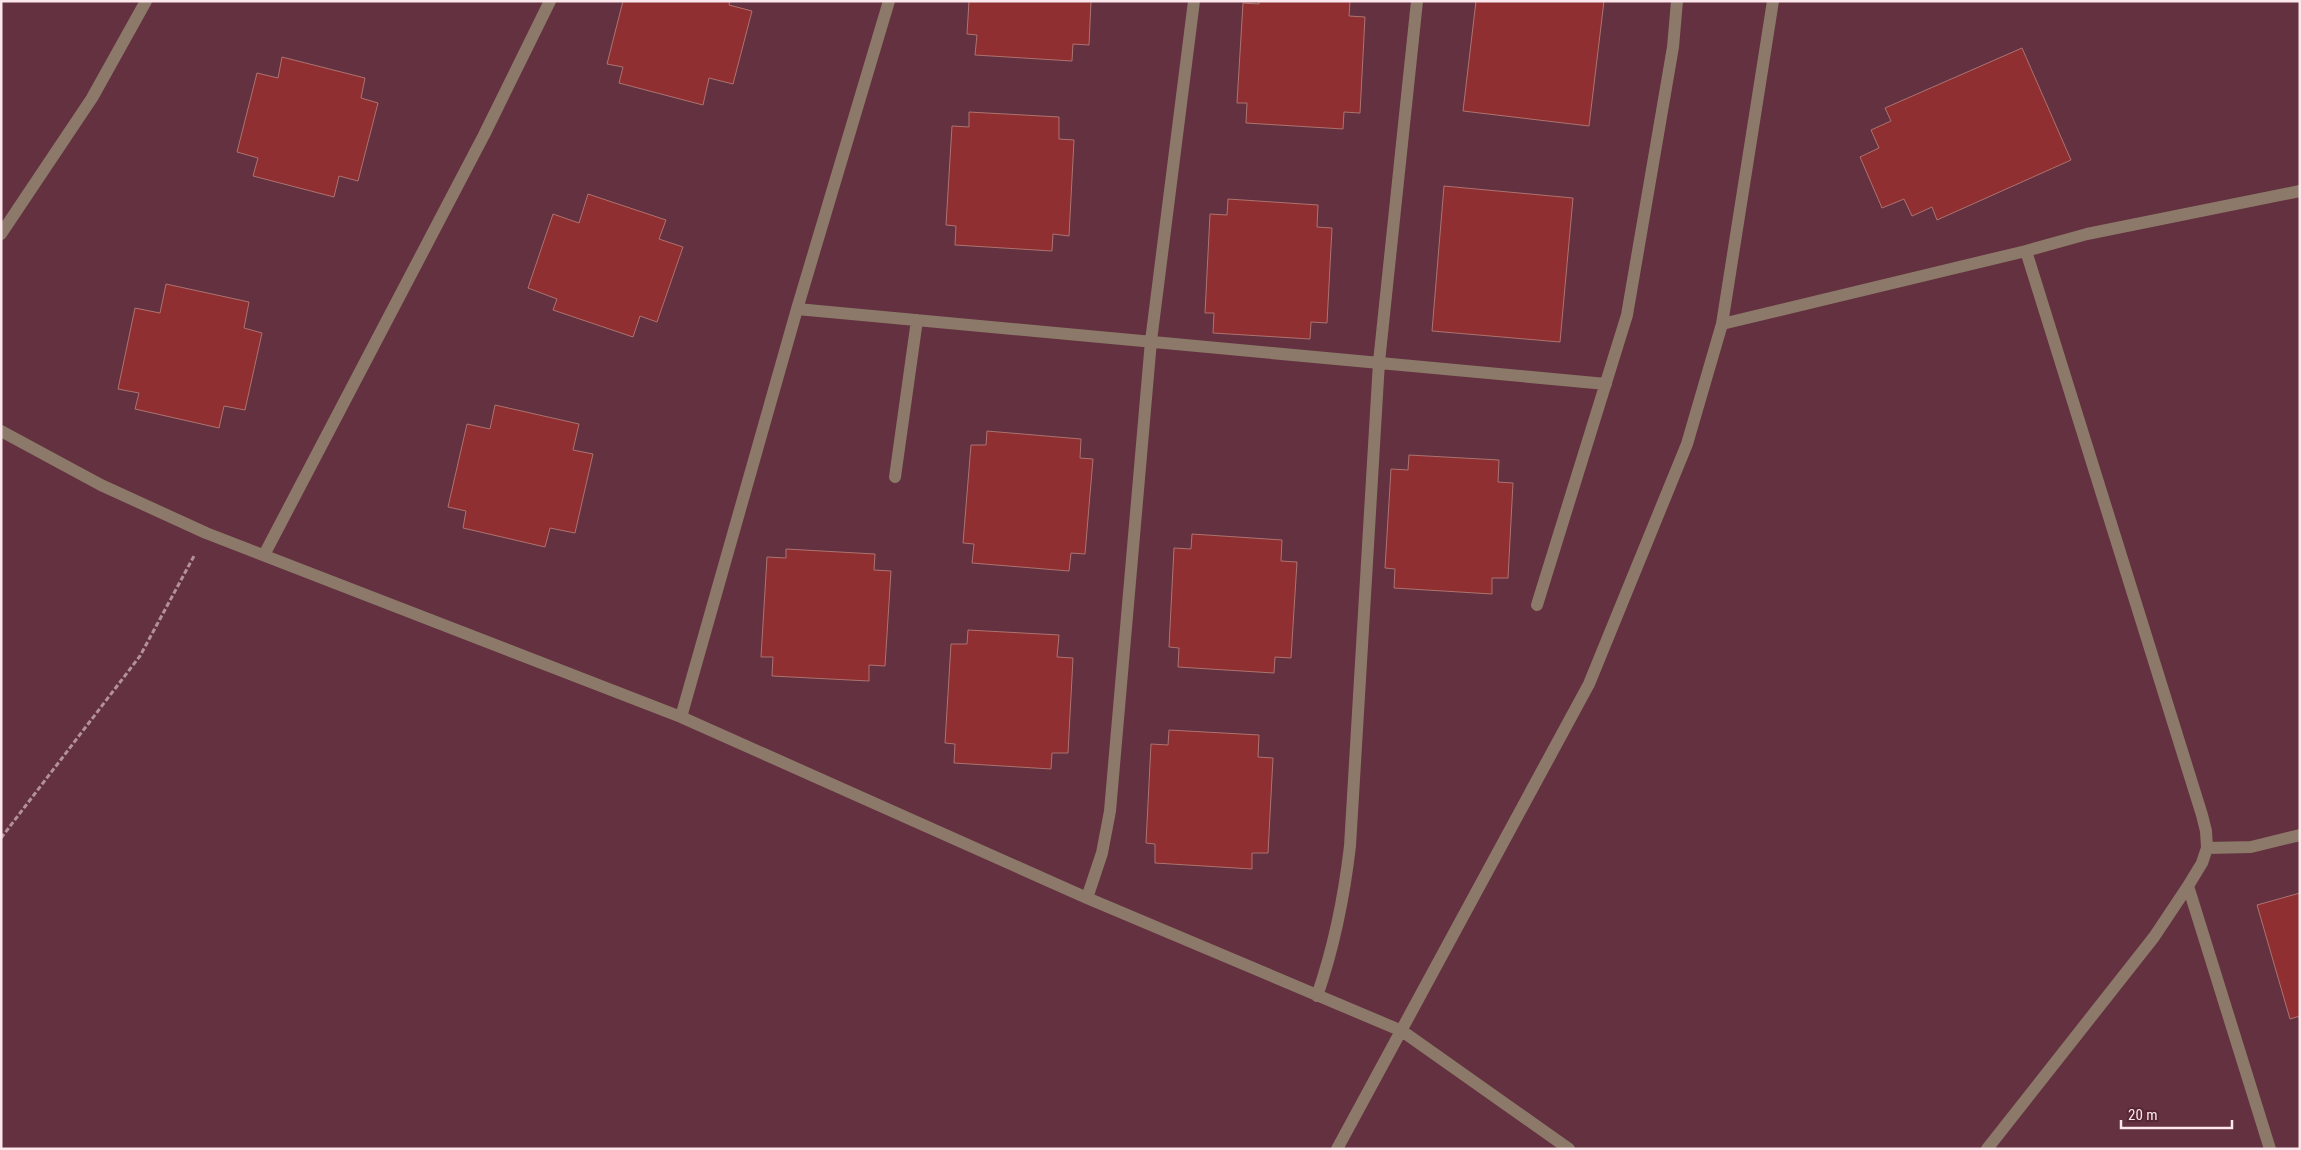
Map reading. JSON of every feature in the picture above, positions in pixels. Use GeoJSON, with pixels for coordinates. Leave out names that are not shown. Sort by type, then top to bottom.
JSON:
{"type":"FeatureCollection","features":[{"type":"Feature","properties":{"kind":"street"},"geometry":{"type":"LineString","coordinates":[[1,234],[92,98],[146,1]]}},
{"type":"Feature","properties":{"kind":"street"},"geometry":{"type":"LineString","coordinates":[[264,555],[475,152],[550,1]]}},
{"type":"Feature","properties":{"kind":"street"},"geometry":{"type":"LineString","coordinates":[[681,717],[797,309],[889,1]]}},
{"type":"Feature","properties":{"kind":"street"},"geometry":{"type":"LineString","coordinates":[[1087,898],[1102,853],[1110,811],[1151,341],[1194,1]]}},
{"type":"Feature","properties":{"kind":"street"},"geometry":{"type":"LineString","coordinates":[[1317,996],[1334,942],[1344,895],[1350,846],[1379,362],[1417,1]]}},
{"type":"Feature","properties":{"kind":"street"},"geometry":{"type":"LineString","coordinates":[[1537,605],[1626,315],[1673,47],[1677,1]]}},
{"type":"Feature","properties":{"kind":"street"},"geometry":{"type":"LineString","coordinates":[[1337,1149],[1589,684],[1687,444],[1722,324],[1773,1]]}},
{"type":"Feature","properties":{"kind":"street"},"geometry":{"type":"LineString","coordinates":[[1722,324],[2026,251],[2087,234],[2300,191]]}},
{"type":"Feature","properties":{"kind":"street"},"geometry":{"type":"LineString","coordinates":[[1987,1149],[2154,937],[2202,863],[2206,848],[2206,831],[2202,815],[2026,251]]}},
{"type":"Feature","properties":{"kind":"street"},"geometry":{"type":"LineString","coordinates":[[797,309],[1606,384]]}},
{"type":"Feature","properties":{"kind":"street"},"geometry":{"type":"LineString","coordinates":[[895,477],[917,320]]}},
{"type":"Feature","properties":{"kind":"street"},"geometry":{"type":"LineString","coordinates":[[1,431],[101,485],[206,533],[681,717],[1087,898],[1402,1032],[1569,1149]]}},
{"type":"Feature","properties":{"kind":"street"},"geometry":{"type":"LineString","coordinates":[[2206,848],[2251,847],[2300,835]]}},
{"type":"Feature","properties":{"kind":"street"},"geometry":{"type":"LineString","coordinates":[[2188,886],[2270,1149]]}},
{"type":"Feature","properties":{"kind":"path"},"geometry":{"type":"LineString","coordinates":[[1,838],[140,656],[206,533]]}},
{"type":"Feature","properties":{"kind":"building"},"geometry":{"type":"Polygon","coordinates":[[[623,1],[730,1],[729,5],[752,11],[733,84],[709,78],[703,105],[619,83],[623,67],[607,64],[623,1]]]}},
{"type":"Feature","properties":{"kind":"building"},"geometry":{"type":"Polygon","coordinates":[[[969,1],[1091,1],[1089,45],[1073,44],[1072,61],[975,55],[977,35],[967,34],[969,1]]]}},
{"type":"Feature","properties":{"kind":"building"},"geometry":{"type":"Polygon","coordinates":[[[1259,1],[1350,1],[1349,16],[1365,17],[1360,113],[1344,112],[1343,129],[1246,123],[1247,103],[1237,103],[1243,3],[1259,4],[1259,1]]]}},
{"type":"Feature","properties":{"kind":"building"},"geometry":{"type":"Polygon","coordinates":[[[1476,1],[1604,1],[1589,126],[1463,111],[1476,1]]]}},
{"type":"Feature","properties":{"kind":"building"},"geometry":{"type":"Polygon","coordinates":[[[2022,48],[2071,160],[1937,220],[1932,207],[1912,216],[1904,199],[1882,208],[1860,157],[1879,148],[1871,130],[1891,121],[1885,108],[2022,48]]]}},
{"type":"Feature","properties":{"kind":"building"},"geometry":{"type":"Polygon","coordinates":[[[282,57],[365,78],[361,98],[378,103],[358,181],[339,176],[334,197],[253,176],[258,158],[237,152],[257,73],[278,78],[282,57]]]}},
{"type":"Feature","properties":{"kind":"building"},"geometry":{"type":"Polygon","coordinates":[[[969,112],[1059,117],[1059,139],[1074,140],[1069,236],[1053,234],[1052,251],[955,245],[956,226],[946,225],[952,126],[969,127],[969,112]]]}},
{"type":"Feature","properties":{"kind":"building"},"geometry":{"type":"Polygon","coordinates":[[[1444,186],[1573,198],[1560,342],[1432,331],[1444,186]]]}},
{"type":"Feature","properties":{"kind":"building"},"geometry":{"type":"Polygon","coordinates":[[[588,194],[666,220],[659,239],[683,247],[657,322],[640,316],[633,337],[553,310],[557,299],[528,288],[553,214],[579,223],[588,194]]]}},
{"type":"Feature","properties":{"kind":"building"},"geometry":{"type":"Polygon","coordinates":[[[1228,199],[1318,205],[1317,227],[1332,228],[1327,323],[1311,322],[1310,339],[1213,333],[1214,313],[1205,313],[1210,214],[1227,215],[1228,199]]]}},
{"type":"Feature","properties":{"kind":"building"},"geometry":{"type":"Polygon","coordinates":[[[166,284],[249,302],[244,328],[262,333],[245,410],[224,406],[219,428],[135,409],[139,393],[118,389],[135,308],[160,313],[166,284]]]}},
{"type":"Feature","properties":{"kind":"building"},"geometry":{"type":"Polygon","coordinates":[[[495,405],[579,424],[573,450],[593,454],[575,533],[550,528],[545,547],[463,528],[466,511],[448,507],[467,424],[490,429],[495,405]]]}},
{"type":"Feature","properties":{"kind":"building"},"geometry":{"type":"Polygon","coordinates":[[[987,431],[1081,439],[1080,458],[1093,459],[1085,554],[1071,553],[1069,571],[972,563],[974,544],[963,543],[971,445],[986,445],[987,431]]]}},
{"type":"Feature","properties":{"kind":"building"},"geometry":{"type":"Polygon","coordinates":[[[1409,455],[1499,460],[1498,482],[1513,483],[1508,578],[1492,578],[1492,594],[1394,588],[1395,569],[1385,568],[1391,469],[1408,470],[1409,455]]]}},
{"type":"Feature","properties":{"kind":"building"},"geometry":{"type":"Polygon","coordinates":[[[1192,534],[1282,540],[1281,561],[1297,562],[1291,658],[1275,657],[1274,673],[1178,667],[1179,648],[1169,647],[1174,548],[1191,549],[1192,534]]]}},
{"type":"Feature","properties":{"kind":"building"},"geometry":{"type":"Polygon","coordinates":[[[786,549],[875,554],[874,570],[891,571],[885,666],[869,665],[869,681],[772,676],[773,657],[761,657],[767,557],[786,558],[786,549]]]}},
{"type":"Feature","properties":{"kind":"building"},"geometry":{"type":"Polygon","coordinates":[[[968,630],[1059,635],[1057,657],[1073,658],[1068,753],[1052,753],[1051,769],[954,763],[955,744],[945,743],[951,644],[967,644],[968,630]]]}},
{"type":"Feature","properties":{"kind":"building"},"geometry":{"type":"Polygon","coordinates":[[[1169,730],[1259,735],[1258,757],[1273,758],[1268,853],[1252,853],[1252,869],[1155,863],[1155,844],[1146,843],[1151,744],[1168,745],[1169,730]]]}},
{"type":"Feature","properties":{"kind":"building"},"geometry":{"type":"Polygon","coordinates":[[[2300,893],[2300,1016],[2290,1019],[2257,905],[2300,893]]]}}]}
